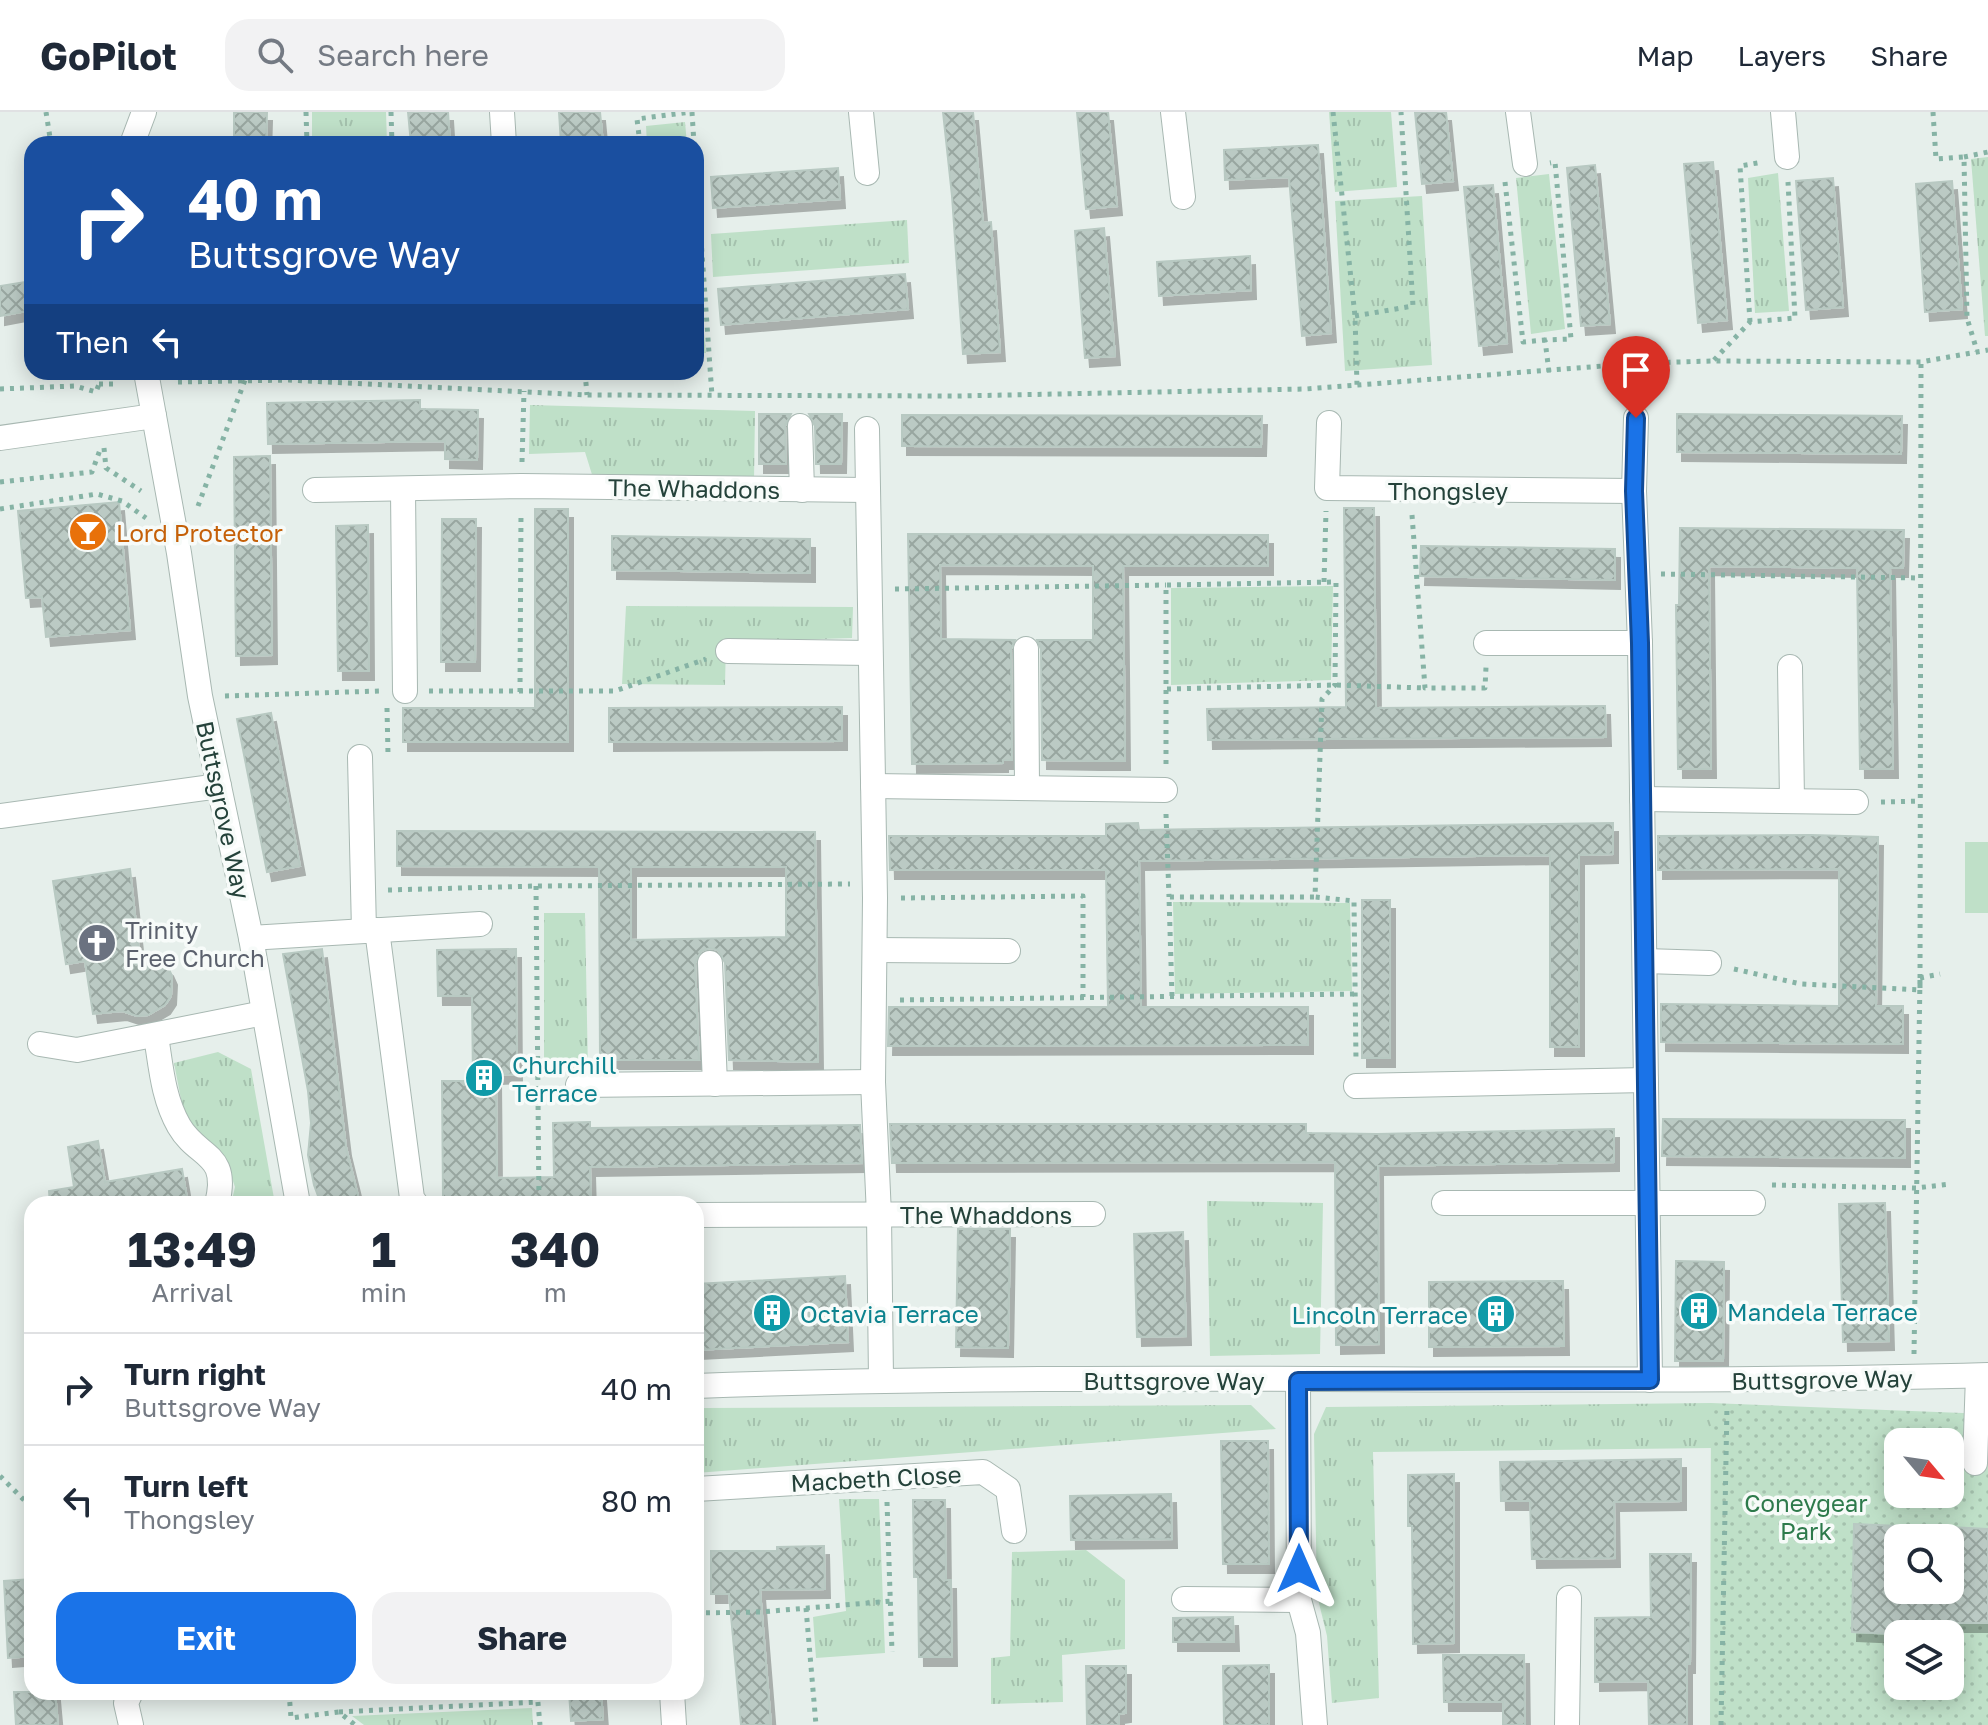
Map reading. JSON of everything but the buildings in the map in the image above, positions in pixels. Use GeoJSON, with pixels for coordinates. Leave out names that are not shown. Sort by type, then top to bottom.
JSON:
{"type":"FeatureCollection","features":[{"type":"Feature","properties":{"kind":"street"},"geometry":{"type":"LineString","coordinates":[[135,136],[144,112]]}},
{"type":"Feature","properties":{"kind":"street"},"geometry":{"type":"LineString","coordinates":[[502,112],[504,136]]}},
{"type":"Feature","properties":{"kind":"street"},"geometry":{"type":"LineString","coordinates":[[861,112],[867,173]]}},
{"type":"Feature","properties":{"kind":"street"},"geometry":{"type":"LineString","coordinates":[[1173,112],[1183,197]]}},
{"type":"Feature","properties":{"kind":"street"},"geometry":{"type":"LineString","coordinates":[[1518,112],[1525,164]]}},
{"type":"Feature","properties":{"kind":"street"},"geometry":{"type":"LineString","coordinates":[[1783,112],[1787,157]]}},
{"type":"Feature","properties":{"kind":"street","name":"Buttsgrove Way"},"geometry":{"type":"LineString","coordinates":[[147,380],[200,696],[251,938],[297,1196]]}},
{"type":"Feature","properties":{"kind":"street"},"geometry":{"type":"LineString","coordinates":[[0,438],[154,416]]}},
{"type":"Feature","properties":{"kind":"street"},"geometry":{"type":"LineString","coordinates":[[1636,418],[1634,491],[1640,643],[1650,1380]]}},
{"type":"Feature","properties":{"kind":"street"},"geometry":{"type":"LineString","coordinates":[[1327,488],[1329,423]]}},
{"type":"Feature","properties":{"kind":"street"},"geometry":{"type":"LineString","coordinates":[[800,426],[802,490]]}},
{"type":"Feature","properties":{"kind":"street","name":"The Whaddons"},"geometry":{"type":"LineString","coordinates":[[867,429],[875,891],[873,1082],[879,1215],[881,1379]]}},
{"type":"Feature","properties":{"kind":"street","name":"The Whaddons"},"geometry":{"type":"LineString","coordinates":[[315,490],[521,486],[866,490]]}},
{"type":"Feature","properties":{"kind":"street","name":"Thongsley"},"geometry":{"type":"LineString","coordinates":[[1327,488],[1634,491]]}},
{"type":"Feature","properties":{"kind":"street"},"geometry":{"type":"LineString","coordinates":[[403,490],[405,691]]}},
{"type":"Feature","properties":{"kind":"street"},"geometry":{"type":"LineString","coordinates":[[1486,643],[1640,643]]}},
{"type":"Feature","properties":{"kind":"street"},"geometry":{"type":"LineString","coordinates":[[1026,649],[1027,787]]}},
{"type":"Feature","properties":{"kind":"street"},"geometry":{"type":"LineString","coordinates":[[728,651],[870,653]]}},
{"type":"Feature","properties":{"kind":"street"},"geometry":{"type":"LineString","coordinates":[[1790,667],[1792,801]]}},
{"type":"Feature","properties":{"kind":"street"},"geometry":{"type":"LineString","coordinates":[[360,757],[363,890],[412,1196]]}},
{"type":"Feature","properties":{"kind":"street"},"geometry":{"type":"LineString","coordinates":[[0,816],[219,786]]}},
{"type":"Feature","properties":{"kind":"street"},"geometry":{"type":"LineString","coordinates":[[873,786],[1165,790]]}},
{"type":"Feature","properties":{"kind":"street"},"geometry":{"type":"LineString","coordinates":[[1642,799],[1856,802]]}},
{"type":"Feature","properties":{"kind":"street"},"geometry":{"type":"LineString","coordinates":[[251,938],[480,924]]}},
{"type":"Feature","properties":{"kind":"street"},"geometry":{"type":"LineString","coordinates":[[875,950],[1008,951]]}},
{"type":"Feature","properties":{"kind":"street"},"geometry":{"type":"LineString","coordinates":[[1645,961],[1709,963]]}},
{"type":"Feature","properties":{"kind":"street"},"geometry":{"type":"LineString","coordinates":[[710,963],[715,1084]]}},
{"type":"Feature","properties":{"kind":"street"},"geometry":{"type":"LineString","coordinates":[[40,1044],[77,1050],[264,1013]]}},
{"type":"Feature","properties":{"kind":"street"},"geometry":{"type":"LineString","coordinates":[[156,1036],[165,1096],[180,1129],[211,1157],[222,1183],[219,1196]]}},
{"type":"Feature","properties":{"kind":"street"},"geometry":{"type":"LineString","coordinates":[[1356,1086],[1646,1080]]}},
{"type":"Feature","properties":{"kind":"street"},"geometry":{"type":"LineString","coordinates":[[578,1085],[873,1082]]}},
{"type":"Feature","properties":{"kind":"street"},"geometry":{"type":"LineString","coordinates":[[1444,1203],[1648,1202],[1756,1194]]}},
{"type":"Feature","properties":{"kind":"street","name":"The Whaddons"},"geometry":{"type":"LineString","coordinates":[[879,1215],[1093,1214]]}},
{"type":"Feature","properties":{"kind":"street"},"geometry":{"type":"LineString","coordinates":[[704,1215],[879,1215]]}},
{"type":"Feature","properties":{"kind":"street"},"geometry":{"type":"LineString","coordinates":[[1975,1463],[1983,1375]]}},
{"type":"Feature","properties":{"kind":"street","name":"Buttsgrove Way"},"geometry":{"type":"LineString","coordinates":[[704,1386],[881,1379],[1727,1380],[1983,1375]]}},
{"type":"Feature","properties":{"kind":"street"},"geometry":{"type":"LineString","coordinates":[[1298,1381],[1299,1600],[1308,1633],[1315,1725]]}},
{"type":"Feature","properties":{"kind":"street","name":"Macbeth Close"},"geometry":{"type":"LineString","coordinates":[[704,1488],[983,1472],[1008,1489],[1014,1531]]}},
{"type":"Feature","properties":{"kind":"street"},"geometry":{"type":"LineString","coordinates":[[1567,1725],[1569,1598]]}},
{"type":"Feature","properties":{"kind":"street"},"geometry":{"type":"LineString","coordinates":[[1184,1599],[1299,1600]]}},
{"type":"Feature","properties":{"kind":"street"},"geometry":{"type":"LineString","coordinates":[[127,1700],[131,1725]]}},
{"type":"Feature","properties":{"kind":"street"},"geometry":{"type":"LineString","coordinates":[[672,1700],[674,1725]]}},
{"type":"Feature","properties":{"kind":"path"},"geometry":{"type":"LineString","coordinates":[[46,112],[50,136]]}},
{"type":"Feature","properties":{"kind":"path"},"geometry":{"type":"LineString","coordinates":[[306,112],[307,136]]}},
{"type":"Feature","properties":{"kind":"path"},"geometry":{"type":"LineString","coordinates":[[391,112],[392,136]]}},
{"type":"Feature","properties":{"kind":"path"},"geometry":{"type":"LineString","coordinates":[[639,136],[637,119],[691,112],[693,136]]}},
{"type":"Feature","properties":{"kind":"path"},"geometry":{"type":"LineString","coordinates":[[1333,112],[1355,316],[1357,385]]}},
{"type":"Feature","properties":{"kind":"path"},"geometry":{"type":"LineString","coordinates":[[1355,316],[1413,306],[1401,112]]}},
{"type":"Feature","properties":{"kind":"path"},"geometry":{"type":"LineString","coordinates":[[1933,112],[1936,159],[1988,152]]}},
{"type":"Feature","properties":{"kind":"path"},"geometry":{"type":"LineString","coordinates":[[1713,361],[1750,322],[1795,318],[1787,157],[1740,166],[1750,322]]}},
{"type":"Feature","properties":{"kind":"path"},"geometry":{"type":"LineString","coordinates":[[1964,157],[1967,318],[1977,351]]}},
{"type":"Feature","properties":{"kind":"path"},"geometry":{"type":"LineString","coordinates":[[1555,162],[1571,339],[1545,340],[1523,342],[1504,166],[1555,162]]}},
{"type":"Feature","properties":{"kind":"path"},"geometry":{"type":"LineString","coordinates":[[704,282],[712,396]]}},
{"type":"Feature","properties":{"kind":"path"},"geometry":{"type":"LineString","coordinates":[[1545,340],[1549,372]]}},
{"type":"Feature","properties":{"kind":"path"},"geometry":{"type":"LineString","coordinates":[[178,382],[289,380],[587,395],[957,396],[1357,385],[1641,363],[1921,362],[1988,350]]}},
{"type":"Feature","properties":{"kind":"path"},"geometry":{"type":"LineString","coordinates":[[1920,990],[1921,362]]}},
{"type":"Feature","properties":{"kind":"path"},"geometry":{"type":"LineString","coordinates":[[0,389],[75,386],[96,392],[98,380]]}},
{"type":"Feature","properties":{"kind":"path"},"geometry":{"type":"LineString","coordinates":[[586,380],[587,395]]}},
{"type":"Feature","properties":{"kind":"path"},"geometry":{"type":"LineString","coordinates":[[196,510],[246,382]]}},
{"type":"Feature","properties":{"kind":"path"},"geometry":{"type":"LineString","coordinates":[[99,384],[114,384]]}},
{"type":"Feature","properties":{"kind":"path"},"geometry":{"type":"LineString","coordinates":[[520,692],[524,391]]}},
{"type":"Feature","properties":{"kind":"path"},"geometry":{"type":"LineString","coordinates":[[0,482],[92,472],[103,443],[106,468],[171,511]]}},
{"type":"Feature","properties":{"kind":"path"},"geometry":{"type":"LineString","coordinates":[[1324,582],[1327,488]]}},
{"type":"Feature","properties":{"kind":"path"},"geometry":{"type":"LineString","coordinates":[[1410,490],[1425,688]]}},
{"type":"Feature","properties":{"kind":"path"},"geometry":{"type":"LineString","coordinates":[[0,509],[97,494],[122,501],[176,539]]}},
{"type":"Feature","properties":{"kind":"path"},"geometry":{"type":"LineString","coordinates":[[1638,574],[1920,578]]}},
{"type":"Feature","properties":{"kind":"path"},"geometry":{"type":"LineString","coordinates":[[869,589],[1336,582],[1335,685],[1322,699],[1315,897]]}},
{"type":"Feature","properties":{"kind":"path"},"geometry":{"type":"LineString","coordinates":[[1166,585],[1165,790],[1172,996]]}},
{"type":"Feature","properties":{"kind":"path"},"geometry":{"type":"LineString","coordinates":[[1167,689],[1335,685],[1485,688],[1486,643]]}},
{"type":"Feature","properties":{"kind":"path"},"geometry":{"type":"LineString","coordinates":[[200,696],[405,691],[615,691],[728,651]]}},
{"type":"Feature","properties":{"kind":"path"},"geometry":{"type":"LineString","coordinates":[[1856,802],[1920,801]]}},
{"type":"Feature","properties":{"kind":"path"},"geometry":{"type":"LineString","coordinates":[[363,890],[536,886],[1083,896],[1083,997]]}},
{"type":"Feature","properties":{"kind":"path"},"geometry":{"type":"LineString","coordinates":[[536,886],[539,1196]]}},
{"type":"Feature","properties":{"kind":"path"},"geometry":{"type":"LineString","coordinates":[[1169,897],[1315,897],[1354,901],[1356,1086]]}},
{"type":"Feature","properties":{"kind":"path"},"geometry":{"type":"LineString","coordinates":[[1709,963],[1801,984],[1920,990]]}},
{"type":"Feature","properties":{"kind":"path"},"geometry":{"type":"LineString","coordinates":[[1920,978],[1940,974]]}},
{"type":"Feature","properties":{"kind":"path"},"geometry":{"type":"LineString","coordinates":[[1920,978],[1920,990]]}},
{"type":"Feature","properties":{"kind":"path"},"geometry":{"type":"LineString","coordinates":[[1914,1377],[1920,978]]}},
{"type":"Feature","properties":{"kind":"path"},"geometry":{"type":"LineString","coordinates":[[874,1000],[1355,994]]}},
{"type":"Feature","properties":{"kind":"path"},"geometry":{"type":"LineString","coordinates":[[1756,1194],[1951,1184]]}},
{"type":"Feature","properties":{"kind":"path"},"geometry":{"type":"LineString","coordinates":[[1721,1725],[1727,1380]]}},
{"type":"Feature","properties":{"kind":"path"},"geometry":{"type":"LineString","coordinates":[[0,1476],[24,1500]]}},
{"type":"Feature","properties":{"kind":"path"},"geometry":{"type":"LineString","coordinates":[[885,1477],[892,1652]]}},
{"type":"Feature","properties":{"kind":"path"},"geometry":{"type":"LineString","coordinates":[[704,1613],[892,1601]]}},
{"type":"Feature","properties":{"kind":"path"},"geometry":{"type":"LineString","coordinates":[[806,1608],[816,1725]]}},
{"type":"Feature","properties":{"kind":"path"},"geometry":{"type":"LineString","coordinates":[[290,1700],[291,1718],[339,1712],[538,1702],[540,1725]]}},
{"type":"Feature","properties":{"kind":"path"},"geometry":{"type":"LineString","coordinates":[[339,1712],[355,1725]]}},
{"type":"Feature","properties":{"kind":"green space"},"geometry":{"type":"Polygon","coordinates":[[[312,112],[386,112],[387,136],[312,136],[312,112]]]}},
{"type":"Feature","properties":{"kind":"green space"},"geometry":{"type":"Polygon","coordinates":[[[1329,112],[1391,112],[1397,187],[1335,192],[1329,112]]]}},
{"type":"Feature","properties":{"kind":"green space"},"geometry":{"type":"Polygon","coordinates":[[[685,122],[686,136],[647,136],[646,126],[685,122]]]}},
{"type":"Feature","properties":{"kind":"green space"},"geometry":{"type":"Polygon","coordinates":[[[1988,157],[1988,336],[1985,336],[1971,159],[1988,157]]]}},
{"type":"Feature","properties":{"kind":"green space"},"geometry":{"type":"Polygon","coordinates":[[[1778,173],[1789,311],[1755,313],[1748,178],[1778,173]]]}},
{"type":"Feature","properties":{"kind":"green space"},"geometry":{"type":"Polygon","coordinates":[[[1549,174],[1565,329],[1531,334],[1516,178],[1549,174]]]}},
{"type":"Feature","properties":{"kind":"green space"},"geometry":{"type":"Polygon","coordinates":[[[1422,196],[1432,365],[1345,371],[1335,201],[1422,196]]]}},
{"type":"Feature","properties":{"kind":"green space"},"geometry":{"type":"Polygon","coordinates":[[[907,220],[909,263],[713,277],[711,234],[907,220]]]}},
{"type":"Feature","properties":{"kind":"green space"},"geometry":{"type":"Polygon","coordinates":[[[530,405],[755,411],[754,481],[594,481],[585,452],[529,454],[530,405]]]}},
{"type":"Feature","properties":{"kind":"green space"},"geometry":{"type":"Polygon","coordinates":[[[1333,586],[1331,680],[1171,685],[1171,588],[1333,586]]]}},
{"type":"Feature","properties":{"kind":"green space"},"geometry":{"type":"Polygon","coordinates":[[[626,606],[853,607],[852,638],[726,642],[725,685],[622,684],[626,606]]]}},
{"type":"Feature","properties":{"kind":"green space"},"geometry":{"type":"Polygon","coordinates":[[[1965,842],[1988,842],[1988,913],[1965,913],[1965,842]]]}},
{"type":"Feature","properties":{"kind":"green space"},"geometry":{"type":"Polygon","coordinates":[[[1173,902],[1350,903],[1352,991],[1175,994],[1173,902]]]}},
{"type":"Feature","properties":{"kind":"green space"},"geometry":{"type":"Polygon","coordinates":[[[544,913],[585,913],[588,1072],[544,1073],[544,913]]]}},
{"type":"Feature","properties":{"kind":"green space"},"geometry":{"type":"Polygon","coordinates":[[[218,1052],[251,1069],[274,1196],[233,1196],[235,1187],[225,1157],[185,1120],[174,1063],[218,1052]]]}},
{"type":"Feature","properties":{"kind":"green space"},"geometry":{"type":"Polygon","coordinates":[[[1207,1201],[1323,1203],[1320,1354],[1210,1356],[1207,1201]]]}},
{"type":"Feature","properties":{"kind":"green space"},"geometry":{"type":"Polygon","coordinates":[[[1711,1403],[1712,1448],[1373,1452],[1379,1698],[1332,1703],[1327,1636],[1317,1595],[1314,1434],[1326,1407],[1711,1403]]]}},
{"type":"Feature","properties":{"kind":"green space","name":"Coneygear Park"},"geometry":{"type":"Polygon","coordinates":[[[1711,1403],[1988,1414],[1988,1725],[1710,1725],[1711,1403]]]}},
{"type":"Feature","properties":{"kind":"green space"},"geometry":{"type":"Polygon","coordinates":[[[1251,1405],[1276,1429],[704,1472],[704,1408],[1251,1405]]]}},
{"type":"Feature","properties":{"kind":"green space"},"geometry":{"type":"Polygon","coordinates":[[[839,1499],[879,1499],[885,1653],[816,1658],[813,1617],[846,1611],[839,1499]]]}},
{"type":"Feature","properties":{"kind":"green space"},"geometry":{"type":"Polygon","coordinates":[[[1086,1550],[1125,1580],[1125,1649],[1062,1655],[1063,1702],[991,1704],[991,1658],[1010,1656],[1012,1552],[1086,1550]]]}},
{"type":"Feature","properties":{"kind":"green space"},"geometry":{"type":"Polygon","coordinates":[[[532,1708],[533,1725],[364,1725],[352,1716],[532,1708]]]}},
{"type":"Feature","properties":{"kind":"place","name":"Lord Protector"},"geometry":{"type":"Point","coordinates":[88,532]}},
{"type":"Feature","properties":{"kind":"place","name":"Trinity Free Church"},"geometry":{"type":"Point","coordinates":[97,943]}},
{"type":"Feature","properties":{"kind":"place","name":"Churchill Terrace"},"geometry":{"type":"Point","coordinates":[484,1078]}},
{"type":"Feature","properties":{"kind":"place","name":"Mandela Terrace"},"geometry":{"type":"Point","coordinates":[1699,1311]}},
{"type":"Feature","properties":{"kind":"place","name":"Octavia Terrace"},"geometry":{"type":"Point","coordinates":[772,1313]}},
{"type":"Feature","properties":{"kind":"place","name":"Lincoln Terrace"},"geometry":{"type":"Point","coordinates":[1496,1314]}},
{"type":"Feature","properties":{"kind":"route"},"geometry":{"type":"LineString","coordinates":[[1299,1569],[1298,1381],[1650,1380],[1640,643],[1634,491],[1636,418]]}}]}
